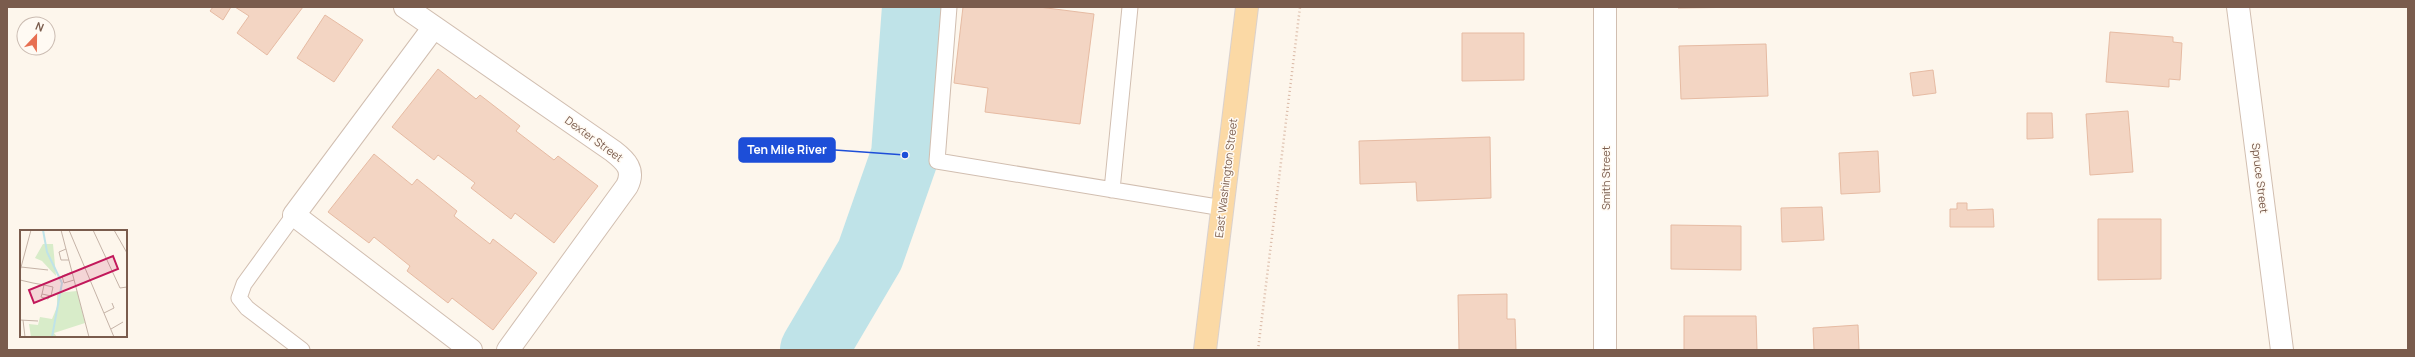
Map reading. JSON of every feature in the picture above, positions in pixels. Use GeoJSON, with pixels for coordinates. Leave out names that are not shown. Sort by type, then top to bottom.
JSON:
{"type":"FeatureCollection","features":[{"type":"Feature","properties":{"kind":"main road","name":"East Washington Street"},"geometry":{"type":"LineString","coordinates":[[1205,350],[1247,7]]}},
{"type":"Feature","properties":{"kind":"street","name":"Dexter Street"},"geometry":{"type":"LineString","coordinates":[[405,7],[624,159],[631,173],[627,186],[508,350]]}},
{"type":"Feature","properties":{"kind":"street","name":"Smith Street"},"geometry":{"type":"LineString","coordinates":[[1605,7],[1605,350]]}},
{"type":"Feature","properties":{"kind":"street","name":"Spruce Street"},"geometry":{"type":"LineString","coordinates":[[2238,7],[2282,350]]}},
{"type":"Feature","properties":{"kind":"street"},"geometry":{"type":"LineString","coordinates":[[434,27],[294,215],[460,347]]}},
{"type":"Feature","properties":{"kind":"lane"},"geometry":{"type":"LineString","coordinates":[[950,7],[937,162],[1223,208]]}},
{"type":"Feature","properties":{"kind":"lane"},"geometry":{"type":"LineString","coordinates":[[1112,190],[1130,7]]}},
{"type":"Feature","properties":{"kind":"lane"},"geometry":{"type":"LineString","coordinates":[[294,215],[244,284],[239,298],[247,308],[302,350]]}},
{"type":"Feature","properties":{"kind":"path"},"geometry":{"type":"LineString","coordinates":[[1258,350],[1300,7]]}},
{"type":"Feature","properties":{"kind":"building"},"geometry":{"type":"Polygon","coordinates":[[[213,7],[231,7],[223,20],[210,11],[213,7]]]}},
{"type":"Feature","properties":{"kind":"building"},"geometry":{"type":"Polygon","coordinates":[[[235,7],[303,7],[267,55],[237,33],[249,16],[235,7]]]}},
{"type":"Feature","properties":{"kind":"building"},"geometry":{"type":"Polygon","coordinates":[[[963,7],[1039,7],[1094,14],[1080,124],[985,112],[988,88],[954,83],[963,7]]]}},
{"type":"Feature","properties":{"kind":"building"},"geometry":{"type":"Polygon","coordinates":[[[1678,7],[1752,7],[1678,8],[1678,7]]]}},
{"type":"Feature","properties":{"kind":"building"},"geometry":{"type":"Polygon","coordinates":[[[325,15],[363,40],[334,82],[297,58],[325,15]]]}},
{"type":"Feature","properties":{"kind":"building"},"geometry":{"type":"Polygon","coordinates":[[[2110,32],[2173,37],[2173,42],[2182,43],[2180,80],[2169,79],[2169,87],[2106,82],[2110,32]]]}},
{"type":"Feature","properties":{"kind":"building"},"geometry":{"type":"Polygon","coordinates":[[[1462,33],[1524,33],[1524,80],[1462,81],[1462,33]]]}},
{"type":"Feature","properties":{"kind":"building"},"geometry":{"type":"Polygon","coordinates":[[[1766,44],[1768,96],[1681,99],[1679,46],[1766,44]]]}},
{"type":"Feature","properties":{"kind":"building"},"geometry":{"type":"Polygon","coordinates":[[[438,69],[476,99],[480,95],[520,126],[516,131],[554,160],[558,156],[598,186],[554,243],[515,213],[511,219],[471,188],[475,183],[438,155],[434,160],[392,127],[438,69]]]}},
{"type":"Feature","properties":{"kind":"building"},"geometry":{"type":"Polygon","coordinates":[[[1933,70],[1936,93],[1913,96],[1910,73],[1933,70]]]}},
{"type":"Feature","properties":{"kind":"building"},"geometry":{"type":"Polygon","coordinates":[[[2128,111],[2133,172],[2090,175],[2086,114],[2128,111]]]}},
{"type":"Feature","properties":{"kind":"building"},"geometry":{"type":"Polygon","coordinates":[[[2027,113],[2052,113],[2053,138],[2027,139],[2027,113]]]}},
{"type":"Feature","properties":{"kind":"building"},"geometry":{"type":"Polygon","coordinates":[[[1490,137],[1491,198],[1417,201],[1416,182],[1360,184],[1359,141],[1490,137]]]}},
{"type":"Feature","properties":{"kind":"building"},"geometry":{"type":"Polygon","coordinates":[[[1878,151],[1880,192],[1841,194],[1839,153],[1878,151]]]}},
{"type":"Feature","properties":{"kind":"building"},"geometry":{"type":"Polygon","coordinates":[[[374,154],[412,185],[417,179],[457,211],[454,216],[490,244],[493,239],[537,273],[493,330],[452,298],[448,303],[407,271],[410,266],[374,237],[369,243],[328,212],[374,154]]]}},
{"type":"Feature","properties":{"kind":"building"},"geometry":{"type":"Polygon","coordinates":[[[1957,203],[1967,203],[1967,210],[1993,209],[1994,227],[1950,227],[1950,209],[1957,209],[1957,203]]]}},
{"type":"Feature","properties":{"kind":"building"},"geometry":{"type":"Polygon","coordinates":[[[1822,207],[1824,240],[1782,242],[1781,208],[1822,207]]]}},
{"type":"Feature","properties":{"kind":"building"},"geometry":{"type":"Polygon","coordinates":[[[2098,219],[2161,219],[2161,279],[2098,280],[2098,219]]]}},
{"type":"Feature","properties":{"kind":"building"},"geometry":{"type":"Polygon","coordinates":[[[1671,225],[1741,226],[1741,270],[1671,269],[1671,225]]]}},
{"type":"Feature","properties":{"kind":"building"},"geometry":{"type":"Polygon","coordinates":[[[1507,294],[1507,319],[1515,319],[1516,350],[1459,350],[1458,295],[1507,294]]]}},
{"type":"Feature","properties":{"kind":"building"},"geometry":{"type":"Polygon","coordinates":[[[1684,316],[1756,316],[1757,350],[1684,350],[1684,316]]]}},
{"type":"Feature","properties":{"kind":"building"},"geometry":{"type":"Polygon","coordinates":[[[1858,325],[1859,350],[1814,350],[1813,328],[1858,325]]]}},
{"type":"Feature","properties":{"kind":"waterway"},"geometry":{"type":"LineString","coordinates":[[814,350],[870,255],[905,155],[916,7]]}},
{"type":"Feature","properties":{"kind":"place","name":"Ten Mile River"},"geometry":{"type":"Point","coordinates":[905,155]}}]}
